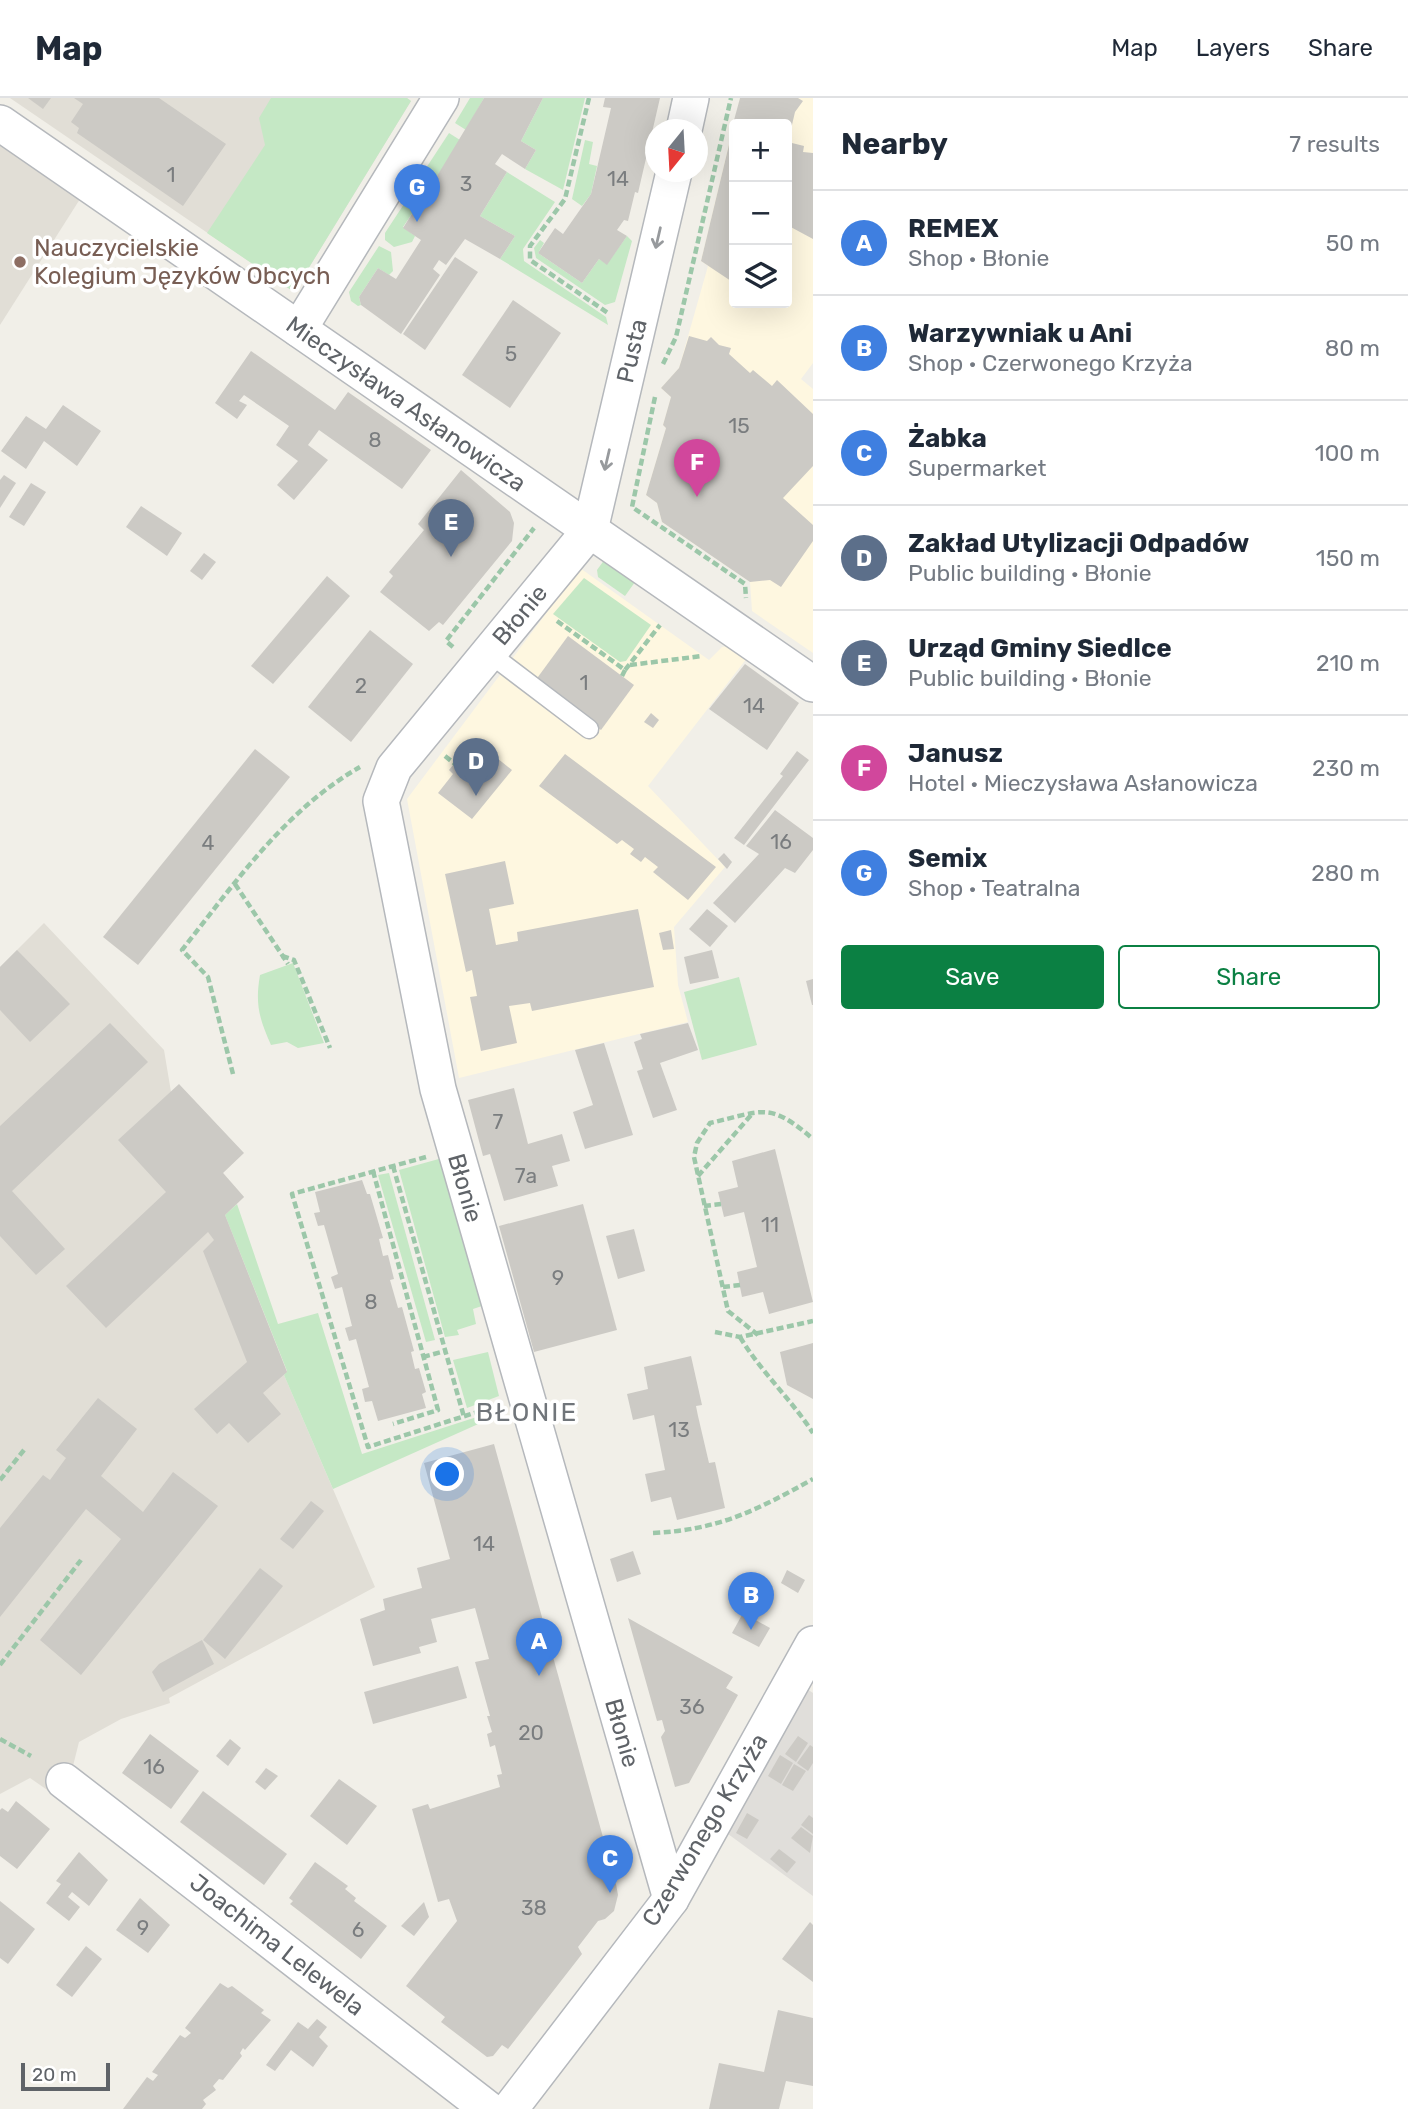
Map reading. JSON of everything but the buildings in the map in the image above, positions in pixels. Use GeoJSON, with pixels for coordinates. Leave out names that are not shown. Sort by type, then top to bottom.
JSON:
{"type":"FeatureCollection","features":[{"type":"Feature","properties":{"kind":"street"},"geometry":{"type":"LineString","coordinates":[[299,329],[441,98]]}},
{"type":"Feature","properties":{"kind":"street"},"geometry":{"type":"LineString","coordinates":[[686,119],[691,98]]}},
{"type":"Feature","properties":{"kind":"street","name":"Mieczysława Asłanowicza"},"geometry":{"type":"LineString","coordinates":[[0,123],[813,684]]}},
{"type":"Feature","properties":{"kind":"street","name":"Pusta"},"geometry":{"type":"LineString","coordinates":[[590,530],[672,182]]}},
{"type":"Feature","properties":{"kind":"street","name":"Błonie"},"geometry":{"type":"LineString","coordinates":[[590,530],[476,654],[394,768],[381,801],[438,1089],[671,1899]]}},
{"type":"Feature","properties":{"kind":"street","name":"Czerwonego Krzyża"},"geometry":{"type":"LineString","coordinates":[[510,2109],[671,1899],[809,1662]]}},
{"type":"Feature","properties":{"kind":"street","name":"Joachima Lelewela"},"geometry":{"type":"LineString","coordinates":[[64,1781],[488,2109]]}},
{"type":"Feature","properties":{"kind":"lane"},"geometry":{"type":"LineString","coordinates":[[476,654],[589,729]]}},
{"type":"Feature","properties":{"kind":"path"},"geometry":{"type":"LineString","coordinates":[[589,98],[565,199],[530,246],[528,256],[530,260],[617,319]]}},
{"type":"Feature","properties":{"kind":"path"},"geometry":{"type":"LineString","coordinates":[[657,373],[669,356],[676,337],[731,98]]}},
{"type":"Feature","properties":{"kind":"path"},"geometry":{"type":"LineString","coordinates":[[652,385],[657,400],[632,507],[745,584],[746,603]]}},
{"type":"Feature","properties":{"kind":"path"},"geometry":{"type":"LineString","coordinates":[[476,654],[446,641],[552,504]]}},
{"type":"Feature","properties":{"kind":"path"},"geometry":{"type":"LineString","coordinates":[[555,619],[625,670]]}},
{"type":"Feature","properties":{"kind":"path"},"geometry":{"type":"LineString","coordinates":[[622,676],[660,625]]}},
{"type":"Feature","properties":{"kind":"path"},"geometry":{"type":"LineString","coordinates":[[629,665],[702,656]]}},
{"type":"Feature","properties":{"kind":"path"},"geometry":{"type":"LineString","coordinates":[[442,754],[454,764]]}},
{"type":"Feature","properties":{"kind":"path"},"geometry":{"type":"LineString","coordinates":[[233,1074],[208,977],[182,950],[285,823],[337,780],[370,762]]}},
{"type":"Feature","properties":{"kind":"path"},"geometry":{"type":"LineString","coordinates":[[234,884],[288,964]]}},
{"type":"Feature","properties":{"kind":"path"},"geometry":{"type":"LineString","coordinates":[[282,956],[294,960],[330,1048]]}},
{"type":"Feature","properties":{"kind":"path"},"geometry":{"type":"LineString","coordinates":[[758,1335],[728,1311],[694,1157],[703,1130],[710,1123],[767,1110],[788,1117],[813,1139]]}},
{"type":"Feature","properties":{"kind":"path"},"geometry":{"type":"LineString","coordinates":[[697,1176],[752,1114]]}},
{"type":"Feature","properties":{"kind":"path"},"geometry":{"type":"LineString","coordinates":[[454,1149],[292,1194],[368,1447],[499,1404]]}},
{"type":"Feature","properties":{"kind":"path"},"geometry":{"type":"LineString","coordinates":[[393,1166],[464,1417]]}},
{"type":"Feature","properties":{"kind":"path"},"geometry":{"type":"LineString","coordinates":[[373,1173],[438,1410],[393,1424]]}},
{"type":"Feature","properties":{"kind":"path"},"geometry":{"type":"LineString","coordinates":[[704,1206],[721,1204]]}},
{"type":"Feature","properties":{"kind":"path"},"geometry":{"type":"LineString","coordinates":[[723,1287],[740,1285]]}},
{"type":"Feature","properties":{"kind":"path"},"geometry":{"type":"LineString","coordinates":[[715,1332],[740,1337],[758,1335],[813,1321]]}},
{"type":"Feature","properties":{"kind":"path"},"geometry":{"type":"LineString","coordinates":[[740,1337],[754,1359],[797,1409],[813,1433]]}},
{"type":"Feature","properties":{"kind":"path"},"geometry":{"type":"LineString","coordinates":[[423,1356],[445,1351]]}},
{"type":"Feature","properties":{"kind":"path"},"geometry":{"type":"LineString","coordinates":[[0,1480],[24,1450]]}},
{"type":"Feature","properties":{"kind":"path"},"geometry":{"type":"LineString","coordinates":[[653,1533],[680,1532],[752,1513],[813,1479]]}},
{"type":"Feature","properties":{"kind":"path"},"geometry":{"type":"LineString","coordinates":[[0,1665],[80,1560]]}},
{"type":"Feature","properties":{"kind":"path"},"geometry":{"type":"LineString","coordinates":[[0,1739],[31,1756]]}},
{"type":"Feature","properties":{"kind":"shaded area"},"geometry":{"type":"Polygon","coordinates":[[[10,98],[407,98],[411,101],[294,292],[10,98]]]}},
{"type":"Feature","properties":{"kind":"shaded area"},"geometry":{"type":"Polygon","coordinates":[[[740,98],[813,98],[813,363],[801,379],[813,389],[813,653],[752,611],[750,582],[662,522],[657,503],[646,495],[666,428],[663,425],[671,397],[661,388],[679,368],[708,266],[701,261],[729,144],[729,308],[792,308],[792,119],[735,119],[740,98]]]}},
{"type":"Feature","properties":{"kind":"shaded area","name":"Nauczycielskie Kolegium Języków Obcych"},"geometry":{"type":"Polygon","coordinates":[[[0,144],[80,199],[0,325],[0,144]]]}},
{"type":"Feature","properties":{"kind":"shaded area"},"geometry":{"type":"Polygon","coordinates":[[[580,568],[709,660],[722,647],[730,646],[747,658],[648,786],[725,867],[674,927],[678,985],[688,1022],[459,1078],[407,799],[580,568]]]}},
{"type":"Feature","properties":{"kind":"shaded area"},"geometry":{"type":"Polygon","coordinates":[[[44,923],[164,1050],[171,1092],[223,1173],[244,1197],[225,1215],[287,1372],[284,1375],[375,1587],[169,1698],[170,1703],[121,1719],[79,1742],[73,1766],[56,1796],[30,1778],[0,1794],[0,967],[44,923]]]}},
{"type":"Feature","properties":{"kind":"shaded area"},"geometry":{"type":"Polygon","coordinates":[[[807,1689],[813,1693],[813,1896],[728,1834],[807,1689]]]}},
{"type":"Feature","properties":{"kind":"green space"},"geometry":{"type":"Polygon","coordinates":[[[271,98],[407,98],[411,101],[294,292],[207,233],[265,145],[259,118],[271,98]]]}},
{"type":"Feature","properties":{"kind":"green space"},"geometry":{"type":"Polygon","coordinates":[[[470,98],[484,98],[466,130],[455,123],[470,98]]]}},
{"type":"Feature","properties":{"kind":"green space"},"geometry":{"type":"Polygon","coordinates":[[[543,98],[585,98],[563,190],[525,169],[536,150],[521,141],[543,98]]]}},
{"type":"Feature","properties":{"kind":"green space"},"geometry":{"type":"Polygon","coordinates":[[[449,133],[460,140],[425,196],[413,188],[449,133]]]}},
{"type":"Feature","properties":{"kind":"green space"},"geometry":{"type":"Polygon","coordinates":[[[585,140],[593,142],[589,164],[597,166],[591,194],[582,206],[572,199],[585,140]]]}},
{"type":"Feature","properties":{"kind":"green space"},"geometry":{"type":"Polygon","coordinates":[[[507,172],[555,202],[523,249],[524,261],[606,317],[608,325],[500,259],[515,236],[480,216],[507,172]]]}},
{"type":"Feature","properties":{"kind":"green space"},"geometry":{"type":"Polygon","coordinates":[[[404,204],[415,209],[403,227],[415,236],[412,242],[394,247],[385,240],[385,233],[404,204]]]}},
{"type":"Feature","properties":{"kind":"green space"},"geometry":{"type":"Polygon","coordinates":[[[627,236],[632,241],[615,302],[605,305],[536,258],[534,248],[540,240],[544,243],[538,253],[582,283],[599,259],[607,264],[627,236]]]}},
{"type":"Feature","properties":{"kind":"green space"},"geometry":{"type":"Polygon","coordinates":[[[379,246],[391,252],[393,271],[389,275],[378,268],[359,297],[361,305],[358,306],[351,301],[349,292],[379,246]]]}},
{"type":"Feature","properties":{"kind":"green space"},"geometry":{"type":"Polygon","coordinates":[[[605,559],[635,582],[625,596],[598,577],[597,570],[605,559]]]}},
{"type":"Feature","properties":{"kind":"green space"},"geometry":{"type":"Polygon","coordinates":[[[584,578],[651,625],[626,661],[620,662],[553,614],[584,578]]]}},
{"type":"Feature","properties":{"kind":"green space"},"geometry":{"type":"Polygon","coordinates":[[[293,963],[324,1043],[298,1048],[287,1042],[271,1045],[267,1035],[258,1003],[260,975],[293,963]]]}},
{"type":"Feature","properties":{"kind":"green space"},"geometry":{"type":"Polygon","coordinates":[[[739,977],[757,1045],[702,1060],[684,992],[739,977]]]}},
{"type":"Feature","properties":{"kind":"green space"},"geometry":{"type":"Polygon","coordinates":[[[446,1157],[485,1305],[473,1309],[476,1324],[457,1330],[459,1335],[445,1337],[399,1170],[446,1157]]]}},
{"type":"Feature","properties":{"kind":"green space"},"geometry":{"type":"Polygon","coordinates":[[[389,1173],[435,1340],[426,1342],[378,1175],[389,1173]]]}},
{"type":"Feature","properties":{"kind":"green space"},"geometry":{"type":"Polygon","coordinates":[[[237,1204],[278,1324],[318,1313],[362,1454],[483,1415],[485,1421],[333,1489],[284,1375],[287,1371],[225,1215],[237,1204]]]}},
{"type":"Feature","properties":{"kind":"green space"},"geometry":{"type":"Polygon","coordinates":[[[488,1352],[499,1396],[467,1408],[453,1360],[488,1352]]]}},
{"type":"Feature","properties":{"kind":"place","name":"Semix"},"geometry":{"type":"Point","coordinates":[417,222]}},
{"type":"Feature","properties":{"kind":"place","name":"Nauczycielskie Kolegium Języków Obcych"},"geometry":{"type":"Point","coordinates":[20,262]}},
{"type":"Feature","properties":{"kind":"place","name":"Janusz"},"geometry":{"type":"Point","coordinates":[697,497]}},
{"type":"Feature","properties":{"kind":"place","name":"Urząd Gminy Siedlce"},"geometry":{"type":"Point","coordinates":[451,557]}},
{"type":"Feature","properties":{"kind":"place","name":"Zakład Utylizacji Odpadów"},"geometry":{"type":"Point","coordinates":[476,796]}},
{"type":"Feature","properties":{"kind":"place","name":"Warzywniak u Ani"},"geometry":{"type":"Point","coordinates":[751,1630]}},
{"type":"Feature","properties":{"kind":"place","name":"REMEX"},"geometry":{"type":"Point","coordinates":[539,1676]}},
{"type":"Feature","properties":{"kind":"place","name":"Żabka"},"geometry":{"type":"Point","coordinates":[610,1893]}},
{"type":"Feature","properties":{"kind":"district","name":"BŁONIE"},"geometry":{"type":"Point","coordinates":[527,1412]}}]}
